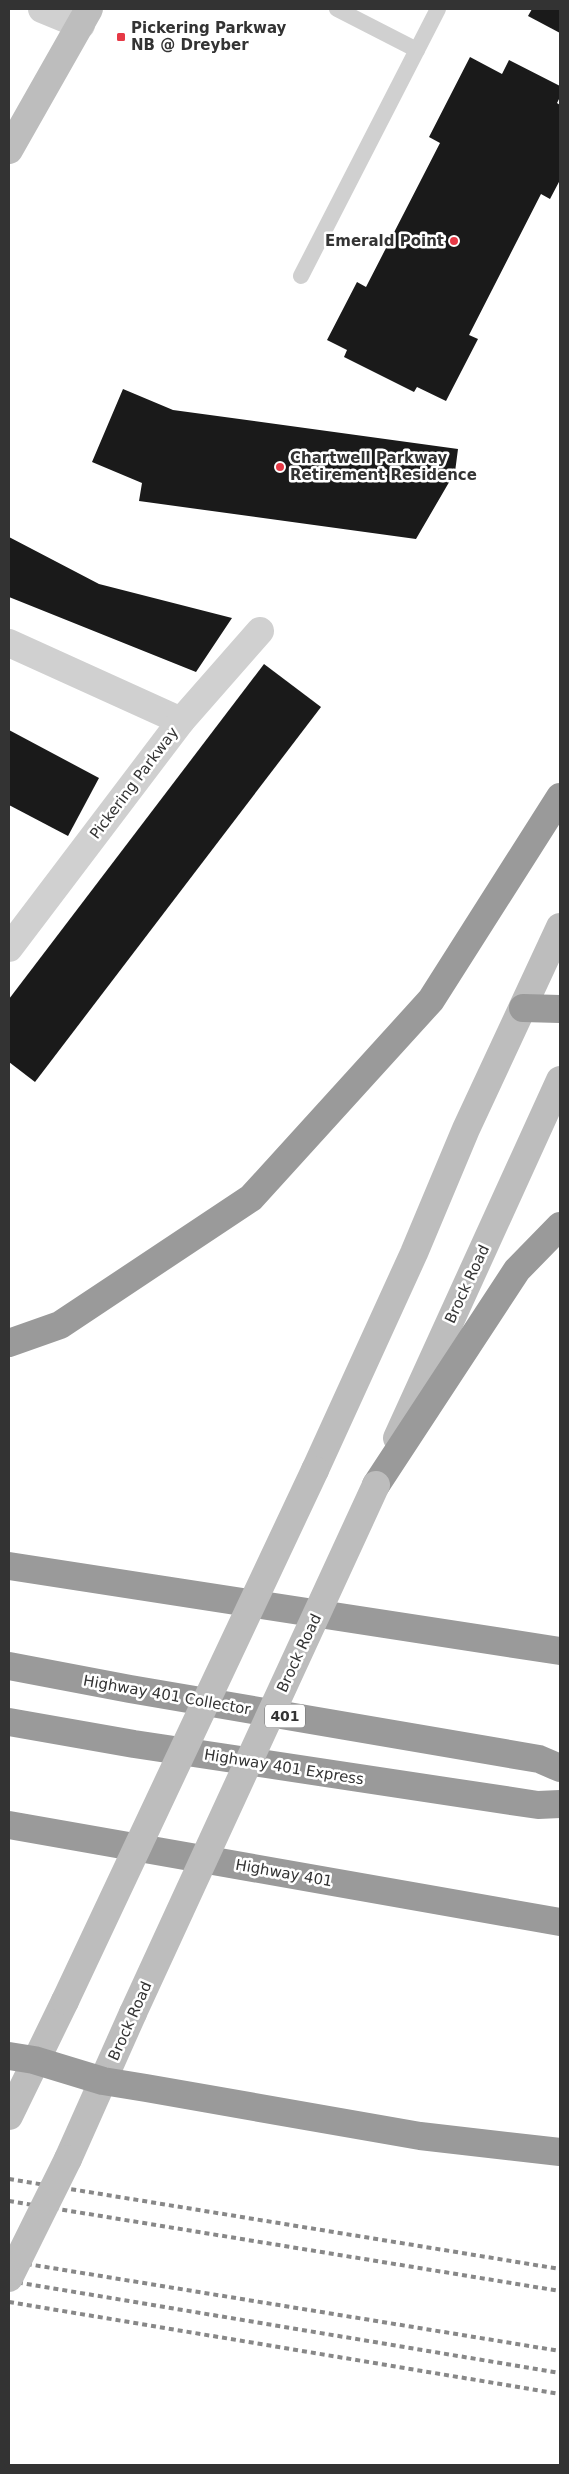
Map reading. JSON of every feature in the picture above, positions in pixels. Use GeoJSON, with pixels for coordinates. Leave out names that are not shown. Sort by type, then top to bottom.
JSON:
{"type":"FeatureCollection","features":[{"type":"Feature","properties":{"kind":"highway"},"geometry":{"type":"LineString","coordinates":[[9,1342],[60,1325],[251,1198],[431,1000],[560,797]]}},
{"type":"Feature","properties":{"kind":"highway"},"geometry":{"type":"LineString","coordinates":[[523,1008],[560,1010]]}},
{"type":"Feature","properties":{"kind":"highway"},"geometry":{"type":"LineString","coordinates":[[376,1485],[516,1270],[560,1226]]}},
{"type":"Feature","properties":{"kind":"highway"},"geometry":{"type":"LineString","coordinates":[[9,1566],[560,1651]]}},
{"type":"Feature","properties":{"kind":"highway","name":"Highway 401 Collector"},"geometry":{"type":"LineString","coordinates":[[9,1666],[130,1689],[539,1759],[560,1768]]}},
{"type":"Feature","properties":{"kind":"highway","name":"Highway 401 Express"},"geometry":{"type":"LineString","coordinates":[[9,1722],[134,1744],[538,1806],[560,1804]]}},
{"type":"Feature","properties":{"kind":"highway","name":"Highway 401"},"geometry":{"type":"LineString","coordinates":[[9,1824],[560,1922]]}},
{"type":"Feature","properties":{"kind":"highway"},"geometry":{"type":"LineString","coordinates":[[22,2058],[103,2081],[420,2136],[560,2152]]}},
{"type":"Feature","properties":{"kind":"main road"},"geometry":{"type":"LineString","coordinates":[[9,150],[85,17]]}},
{"type":"Feature","properties":{"kind":"main road"},"geometry":{"type":"LineString","coordinates":[[9,2116],[22,2058],[65,2001],[315,1470],[414,1252],[466,1129],[560,927]]}},
{"type":"Feature","properties":{"kind":"main road","name":"Brock Road"},"geometry":{"type":"LineString","coordinates":[[9,2278],[68,2159],[560,1080]]}},
{"type":"Feature","properties":{"kind":"street"},"geometry":{"type":"LineString","coordinates":[[42,9],[85,17]]}},
{"type":"Feature","properties":{"kind":"street"},"geometry":{"type":"LineString","coordinates":[[181,721],[260,631]]}},
{"type":"Feature","properties":{"kind":"street","name":"Pickering Parkway"},"geometry":{"type":"LineString","coordinates":[[9,643],[181,721],[9,948]]}},
{"type":"Feature","properties":{"kind":"lane"},"geometry":{"type":"LineString","coordinates":[[337,9],[417,50]]}},
{"type":"Feature","properties":{"kind":"lane"},"geometry":{"type":"LineString","coordinates":[[300,276],[438,9]]}},
{"type":"Feature","properties":{"kind":"building"},"geometry":{"type":"Polygon","coordinates":[[[532,9],[560,9],[560,33],[528,16],[532,9]]]}},
{"type":"Feature","properties":{"kind":"building","name":"Emerald Point"},"geometry":{"type":"Polygon","coordinates":[[[470,57],[502,74],[509,60],[560,86],[560,97],[557,103],[560,105],[560,180],[550,199],[541,194],[469,335],[478,339],[446,401],[417,387],[414,392],[344,357],[347,350],[327,340],[357,282],[366,287],[440,143],[429,137],[470,57]]]}},
{"type":"Feature","properties":{"kind":"building","name":"Chartwell Parkway Retirement Residence"},"geometry":{"type":"Polygon","coordinates":[[[123,389],[173,410],[458,449],[455,472],[416,539],[139,501],[142,483],[92,462],[123,389]]]}},
{"type":"Feature","properties":{"kind":"building"},"geometry":{"type":"Polygon","coordinates":[[[9,537],[99,584],[232,618],[196,672],[9,597],[9,537]]]}},
{"type":"Feature","properties":{"kind":"building"},"geometry":{"type":"Polygon","coordinates":[[[264,664],[321,707],[35,1082],[9,1062],[9,999],[264,664]]]}},
{"type":"Feature","properties":{"kind":"building"},"geometry":{"type":"Polygon","coordinates":[[[9,730],[99,778],[68,836],[9,805],[9,730]]]}},
{"type":"Feature","properties":{"kind":"railway"},"geometry":{"type":"LineString","coordinates":[[9,2179],[560,2269]]}},
{"type":"Feature","properties":{"kind":"railway"},"geometry":{"type":"LineString","coordinates":[[9,2201],[560,2291]]}},
{"type":"Feature","properties":{"kind":"railway"},"geometry":{"type":"LineString","coordinates":[[9,2261],[560,2351]]}},
{"type":"Feature","properties":{"kind":"railway"},"geometry":{"type":"LineString","coordinates":[[9,2281],[560,2373]]}},
{"type":"Feature","properties":{"kind":"railway"},"geometry":{"type":"LineString","coordinates":[[9,2302],[560,2394]]}},
{"type":"Feature","properties":{"kind":"place","name":"Pickering Parkway NB @ Dreyber"},"geometry":{"type":"Point","coordinates":[121,37]}},
{"type":"Feature","properties":{"kind":"place","name":"Emerald Point"},"geometry":{"type":"Point","coordinates":[454,241]}},
{"type":"Feature","properties":{"kind":"place","name":"Chartwell Parkway Retirement Residence"},"geometry":{"type":"Point","coordinates":[280,467]}}]}
